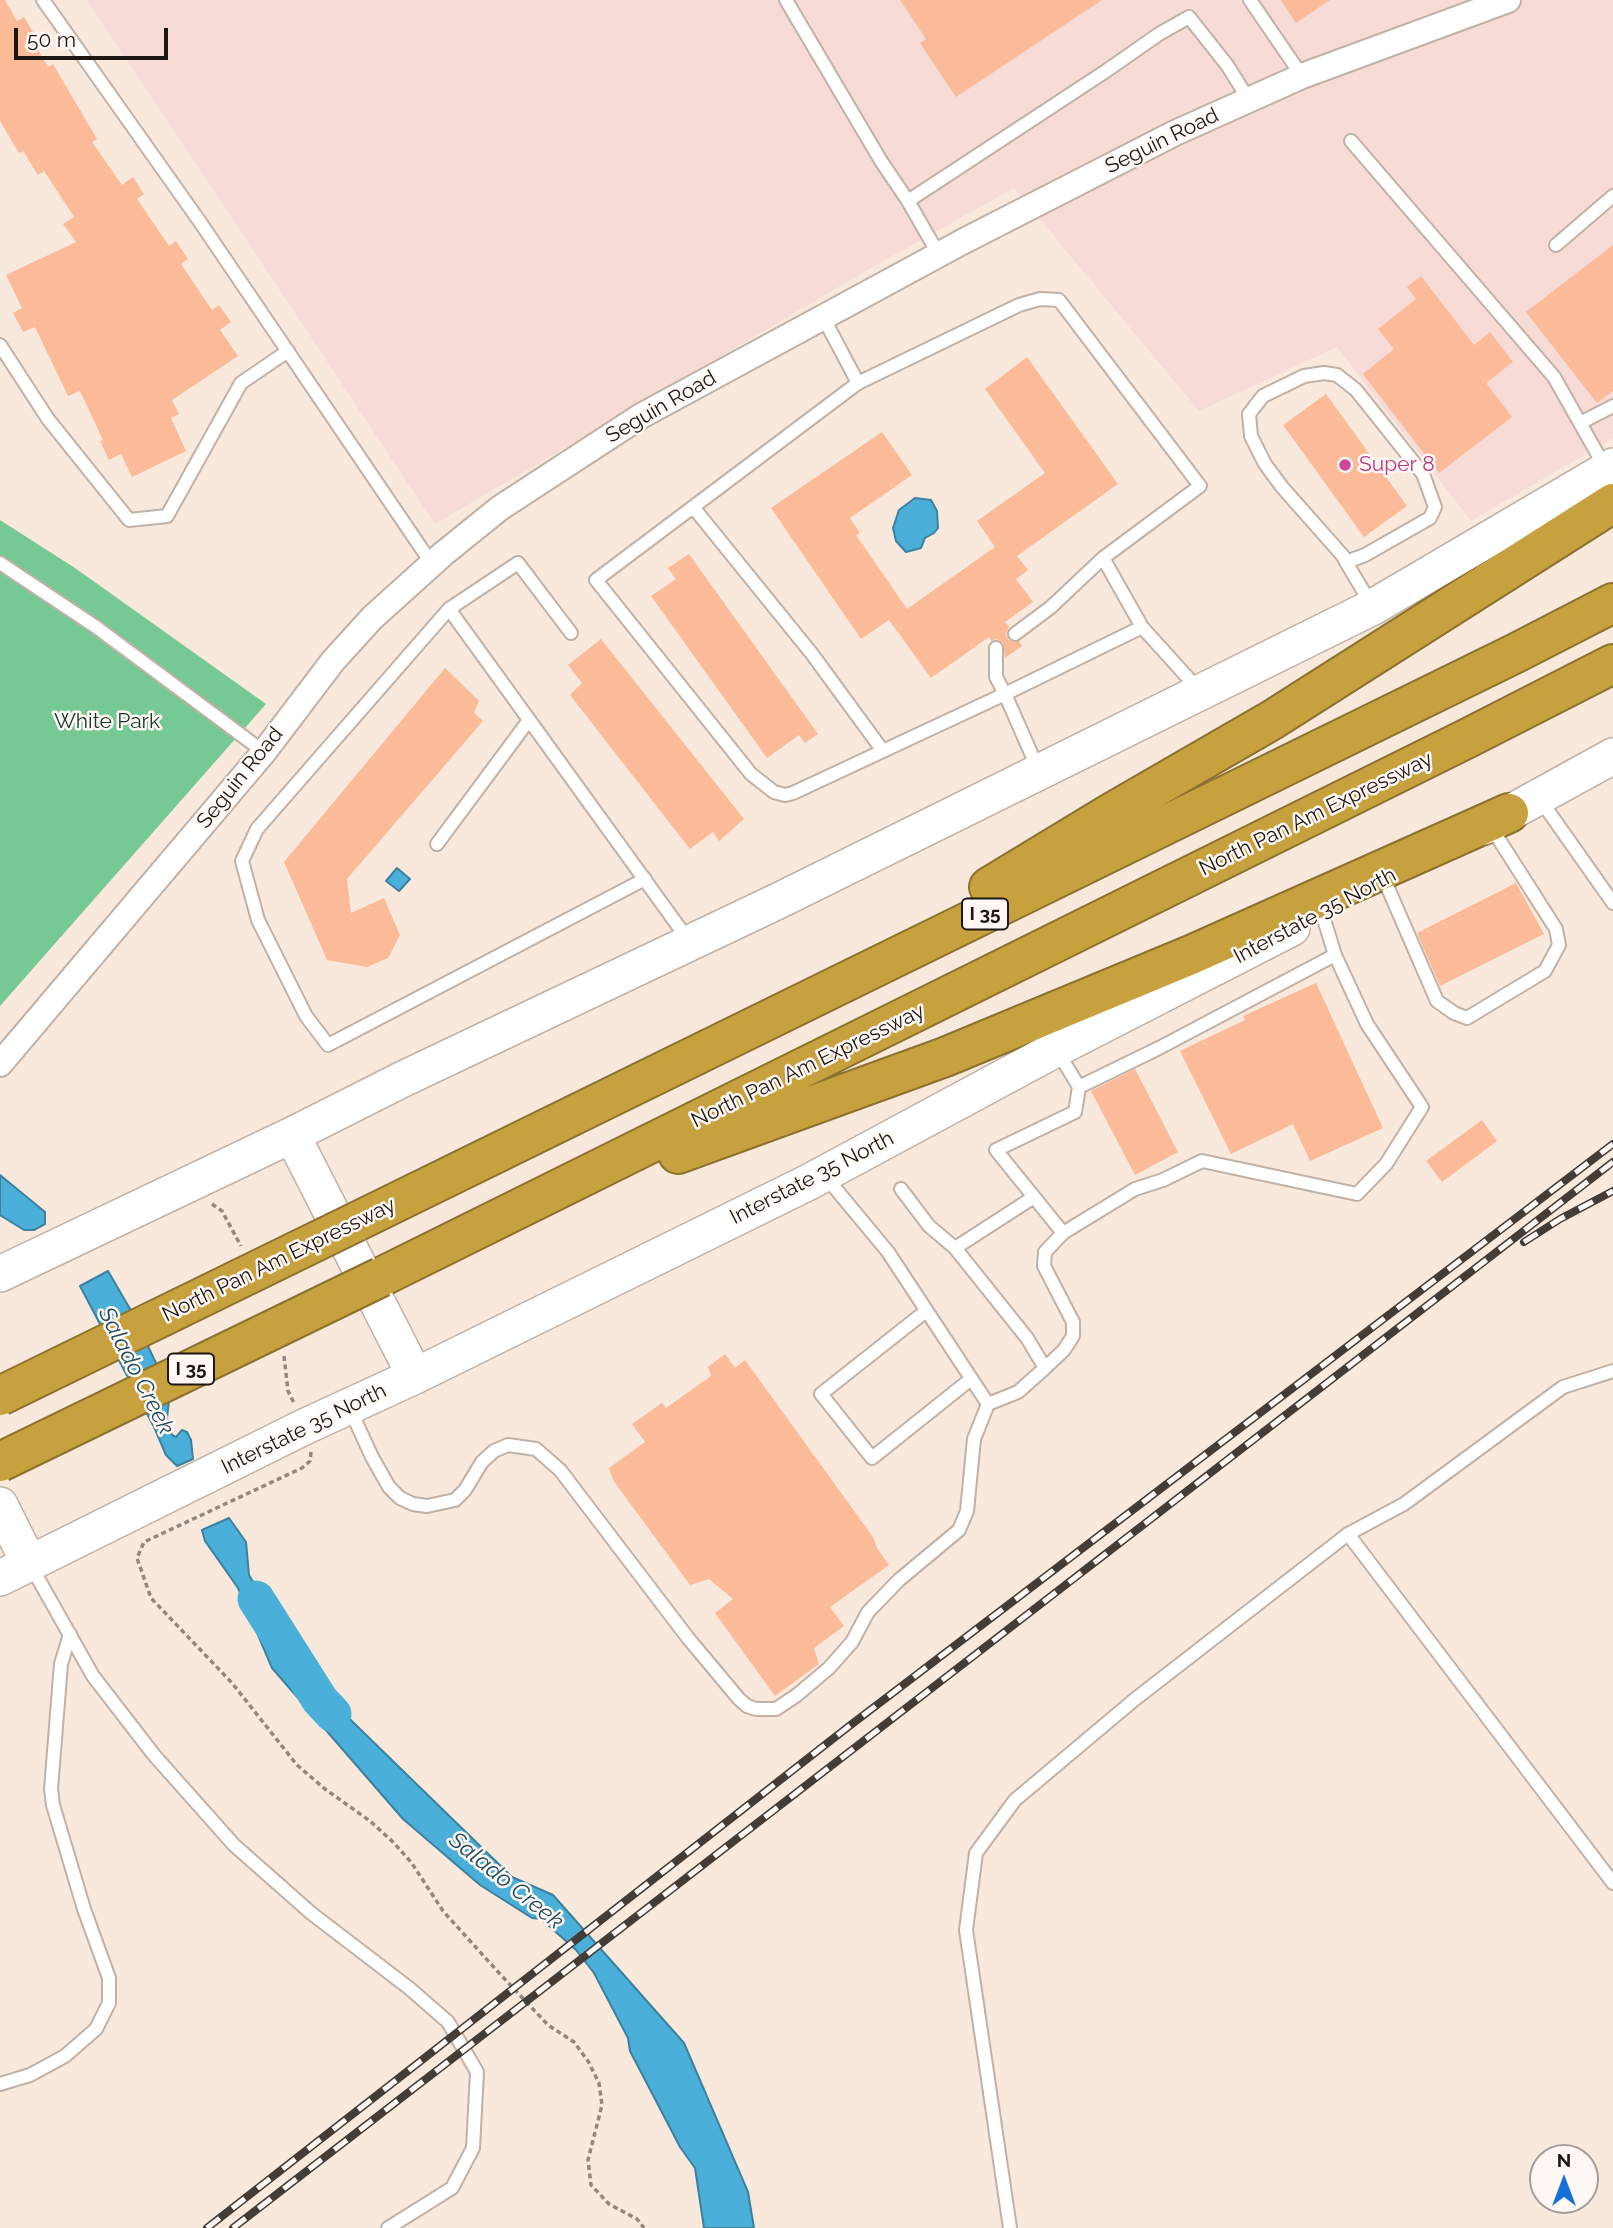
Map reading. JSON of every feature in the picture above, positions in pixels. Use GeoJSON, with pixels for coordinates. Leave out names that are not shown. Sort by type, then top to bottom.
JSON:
{"type":"FeatureCollection","features":[{"type":"Feature","properties":{"kind":"highway"},"geometry":{"type":"LineString","coordinates":[[888,961],[988,887],[1272,720],[1611,479]]}},
{"type":"Feature","properties":{"kind":"highway","name":"North Pan Am Expressway"},"geometry":{"type":"LineString","coordinates":[[0,1396],[1613,603]]}},
{"type":"Feature","properties":{"kind":"highway","name":"North Pan Am Expressway"},"geometry":{"type":"LineString","coordinates":[[0,1462],[485,1226],[1613,664]]}},
{"type":"Feature","properties":{"kind":"highway"},"geometry":{"type":"LineString","coordinates":[[485,1226],[945,1057],[1181,960],[1512,811]]}},
{"type":"Feature","properties":{"kind":"main road"},"geometry":{"type":"LineString","coordinates":[[0,1274],[690,943],[1039,772],[1373,607],[1611,479]]}},
{"type":"Feature","properties":{"kind":"main road","name":"Interstate 35 North"},"geometry":{"type":"LineString","coordinates":[[14,1570],[824,1174],[1056,1049],[1322,913],[1613,756]]}},
{"type":"Feature","properties":{"kind":"main road"},"geometry":{"type":"LineString","coordinates":[[292,1135],[415,1376]]}},
{"type":"Feature","properties":{"kind":"main road"},"geometry":{"type":"LineString","coordinates":[[0,1505],[14,1570]]}},
{"type":"Feature","properties":{"kind":"street","name":"Seguin Road"},"geometry":{"type":"LineString","coordinates":[[0,1064],[264,752],[333,661],[372,618],[500,508],[641,416],[939,255],[1175,133],[1303,76],[1508,0]]}},
{"type":"Feature","properties":{"kind":"lane"},"geometry":{"type":"LineString","coordinates":[[43,0],[200,222],[432,564]]}},
{"type":"Feature","properties":{"kind":"lane"},"geometry":{"type":"LineString","coordinates":[[786,0],[939,255]]}},
{"type":"Feature","properties":{"kind":"lane"},"geometry":{"type":"LineString","coordinates":[[1250,0],[1303,76]]}},
{"type":"Feature","properties":{"kind":"lane"},"geometry":{"type":"LineString","coordinates":[[908,201],[1159,34],[1189,17],[1227,65],[1249,100]]}},
{"type":"Feature","properties":{"kind":"lane"},"geometry":{"type":"LineString","coordinates":[[1351,141],[1554,377],[1611,479]]}},
{"type":"Feature","properties":{"kind":"lane"},"geometry":{"type":"LineString","coordinates":[[1556,245],[1613,196]]}},
{"type":"Feature","properties":{"kind":"lane"},"geometry":{"type":"LineString","coordinates":[[1015,634],[1051,607],[1103,558],[1200,486],[1059,300],[1040,299],[1019,305],[858,383],[596,580],[751,774],[774,792],[785,795],[1005,694],[1142,627]]}},
{"type":"Feature","properties":{"kind":"lane"},"geometry":{"type":"LineString","coordinates":[[823,317],[858,383]]}},
{"type":"Feature","properties":{"kind":"lane"},"geometry":{"type":"LineString","coordinates":[[0,345],[48,419],[129,520],[167,516],[240,383],[288,351]]}},
{"type":"Feature","properties":{"kind":"lane"},"geometry":{"type":"LineString","coordinates":[[1346,562],[1365,555],[1430,518],[1435,507],[1423,474],[1356,390],[1337,375],[1324,373],[1304,376],[1263,396],[1249,414],[1251,436],[1265,464],[1346,562],[1373,607]]}},
{"type":"Feature","properties":{"kind":"lane"},"geometry":{"type":"LineString","coordinates":[[1580,423],[1613,407]]}},
{"type":"Feature","properties":{"kind":"lane"},"geometry":{"type":"LineString","coordinates":[[693,507],[812,654],[883,751]]}},
{"type":"Feature","properties":{"kind":"lane"},"geometry":{"type":"LineString","coordinates":[[1103,558],[1142,627],[1200,692]]}},
{"type":"Feature","properties":{"kind":"lane"},"geometry":{"type":"LineString","coordinates":[[0,563],[96,627],[264,752]]}},
{"type":"Feature","properties":{"kind":"lane"},"geometry":{"type":"LineString","coordinates":[[571,633],[518,563],[449,609],[257,829],[242,861],[258,920],[306,1016],[328,1045],[645,880]]}},
{"type":"Feature","properties":{"kind":"lane"},"geometry":{"type":"LineString","coordinates":[[449,609],[690,943]]}},
{"type":"Feature","properties":{"kind":"lane"},"geometry":{"type":"LineString","coordinates":[[996,648],[996,677],[1039,772]]}},
{"type":"Feature","properties":{"kind":"lane"},"geometry":{"type":"LineString","coordinates":[[437,844],[529,720]]}},
{"type":"Feature","properties":{"kind":"lane"},"geometry":{"type":"LineString","coordinates":[[1384,880],[1437,1001],[1467,1018],[1545,971],[1559,945],[1556,929],[1512,811]]}},
{"type":"Feature","properties":{"kind":"lane"},"geometry":{"type":"LineString","coordinates":[[1512,811],[1613,903]]}},
{"type":"Feature","properties":{"kind":"lane"},"geometry":{"type":"LineString","coordinates":[[348,1407],[389,1487],[400,1498],[413,1504],[427,1507],[455,1500],[465,1490],[482,1462],[494,1451],[508,1445],[536,1450],[560,1470],[688,1638],[739,1699],[747,1706],[766,1710],[786,1704],[829,1668],[852,1642],[868,1612],[899,1580],[959,1530],[967,1511],[974,1439],[988,1404],[1018,1392],[1064,1350],[1073,1336],[1073,1322],[1044,1266],[1045,1252],[1063,1233],[1135,1189],[1163,1180],[1202,1161],[1357,1194],[1386,1164],[1422,1107],[1367,1024],[1335,955],[1322,913]]}},
{"type":"Feature","properties":{"kind":"lane"},"geometry":{"type":"LineString","coordinates":[[1079,1087],[1335,955]]}},
{"type":"Feature","properties":{"kind":"lane"},"geometry":{"type":"LineString","coordinates":[[1056,1049],[1079,1087],[1075,1112],[996,1150],[1063,1233]]}},
{"type":"Feature","properties":{"kind":"lane"},"geometry":{"type":"LineString","coordinates":[[824,1174],[888,1252],[988,1404]]}},
{"type":"Feature","properties":{"kind":"lane"},"geometry":{"type":"LineString","coordinates":[[901,1189],[929,1226],[956,1248],[1027,1338],[1045,1368]]}},
{"type":"Feature","properties":{"kind":"lane"},"geometry":{"type":"LineString","coordinates":[[956,1248],[1034,1197]]}},
{"type":"Feature","properties":{"kind":"lane"},"geometry":{"type":"LineString","coordinates":[[926,1311],[821,1394],[872,1458],[971,1379]]}},
{"type":"Feature","properties":{"kind":"lane"},"geometry":{"type":"LineString","coordinates":[[1010,2228],[966,1930],[976,1853],[1015,1800],[1025,1791],[1134,1700],[1348,1535],[1404,1504],[1563,1387],[1613,1371]]}},
{"type":"Feature","properties":{"kind":"lane"},"geometry":{"type":"LineString","coordinates":[[1348,1535],[1613,1883]]}},
{"type":"Feature","properties":{"kind":"lane"},"geometry":{"type":"LineString","coordinates":[[14,1570],[69,1634],[93,1676],[154,1755],[234,1844],[311,1913],[409,1988],[448,2022],[477,2072],[473,2148],[452,2188],[388,2228]]}},
{"type":"Feature","properties":{"kind":"lane"},"geometry":{"type":"LineString","coordinates":[[0,2084],[30,2075],[65,2056],[96,2029],[109,2003],[109,1978],[84,1909],[53,1805],[51,1789],[61,1664],[69,1634]]}},
{"type":"Feature","properties":{"kind":"path"},"geometry":{"type":"LineString","coordinates":[[144,1542],[137,1558],[151,1598],[232,1683],[297,1765],[393,1842],[411,1862],[443,1911],[548,2025],[574,2042],[588,2061],[599,2083],[602,2105],[587,2160],[592,2185],[609,2203],[637,2218],[644,2228]]}},
{"type":"Feature","properties":{"kind":"shaded area"},"geometry":{"type":"Polygon","coordinates":[[[87,0],[1613,0],[1613,438],[1471,521],[1337,347],[1199,411],[1014,188],[878,264],[435,524],[87,0]]]}},
{"type":"Feature","properties":{"kind":"green space","name":"White Park"},"geometry":{"type":"Polygon","coordinates":[[[0,520],[75,568],[266,704],[0,1006],[0,520]]]}},
{"type":"Feature","properties":{"kind":"water"},"geometry":{"type":"Polygon","coordinates":[[[915,498],[931,500],[937,511],[938,528],[925,538],[921,548],[906,552],[896,541],[893,528],[899,510],[915,498]]]}},
{"type":"Feature","properties":{"kind":"water"},"geometry":{"type":"Polygon","coordinates":[[[397,868],[410,879],[399,891],[386,881],[397,868]]]}},
{"type":"Feature","properties":{"kind":"water"},"geometry":{"type":"Polygon","coordinates":[[[0,1175],[45,1212],[45,1224],[34,1230],[24,1230],[0,1215],[0,1175]]]}},
{"type":"Feature","properties":{"kind":"water"},"geometry":{"type":"Polygon","coordinates":[[[108,1271],[133,1314],[170,1393],[167,1418],[172,1435],[176,1437],[182,1430],[187,1432],[191,1440],[193,1459],[177,1466],[166,1455],[80,1286],[108,1271]]]}},
{"type":"Feature","properties":{"kind":"water"},"geometry":{"type":"Polygon","coordinates":[[[229,1518],[246,1542],[249,1575],[279,1625],[285,1656],[512,1877],[553,1895],[684,2043],[748,2192],[754,2228],[704,2228],[695,2168],[680,2147],[630,2051],[628,2038],[594,1973],[576,1950],[541,1919],[532,1918],[480,1885],[403,1819],[272,1668],[238,1588],[205,1541],[202,1530],[229,1518]]]}},
{"type":"Feature","properties":{"kind":"building"},"geometry":{"type":"Polygon","coordinates":[[[0,0],[5,0],[17,21],[24,17],[33,32],[29,34],[48,67],[53,64],[97,139],[92,142],[122,185],[133,177],[144,194],[137,199],[169,246],[176,241],[188,259],[181,264],[212,310],[219,305],[231,322],[220,330],[238,356],[172,400],[179,414],[171,418],[186,451],[132,477],[121,454],[109,460],[100,441],[103,440],[80,391],[68,396],[35,327],[23,332],[13,313],[22,308],[6,275],[76,242],[63,224],[74,217],[44,171],[38,175],[23,151],[19,153],[0,121],[0,0]]]}},
{"type":"Feature","properties":{"kind":"building"},"geometry":{"type":"Polygon","coordinates":[[[900,0],[1102,0],[956,97],[920,43],[926,39],[900,0]]]}},
{"type":"Feature","properties":{"kind":"building"},"geometry":{"type":"Polygon","coordinates":[[[1281,0],[1330,0],[1296,23],[1281,0]]]}},
{"type":"Feature","properties":{"kind":"building"},"geometry":{"type":"Polygon","coordinates":[[[1613,245],[1613,391],[1597,403],[1526,312],[1613,245]]]}},
{"type":"Feature","properties":{"kind":"building"},"geometry":{"type":"Polygon","coordinates":[[[1421,276],[1474,345],[1490,332],[1513,362],[1486,383],[1512,417],[1439,473],[1363,374],[1394,349],[1378,329],[1416,299],[1407,287],[1421,276]]]}},
{"type":"Feature","properties":{"kind":"building"},"geometry":{"type":"Polygon","coordinates":[[[1027,357],[1118,484],[1017,556],[1028,570],[1016,579],[1033,602],[1005,622],[1009,627],[1006,634],[1008,639],[1012,642],[1019,641],[1022,646],[1005,658],[1003,643],[997,639],[991,641],[989,637],[931,678],[889,620],[861,639],[771,508],[882,432],[912,475],[850,518],[860,533],[856,535],[907,609],[995,547],[977,521],[1045,473],[985,389],[1027,357]]]}},
{"type":"Feature","properties":{"kind":"building","name":"Super 8"},"geometry":{"type":"Polygon","coordinates":[[[1326,394],[1407,506],[1364,537],[1283,425],[1326,394]]]}},
{"type":"Feature","properties":{"kind":"building"},"geometry":{"type":"Polygon","coordinates":[[[689,554],[818,734],[805,743],[799,735],[767,758],[651,596],[676,579],[668,568],[689,554]]]}},
{"type":"Feature","properties":{"kind":"building"},"geometry":{"type":"Polygon","coordinates":[[[601,639],[744,819],[719,841],[713,832],[690,849],[570,695],[582,683],[568,665],[601,639]]]}},
{"type":"Feature","properties":{"kind":"building"},"geometry":{"type":"Polygon","coordinates":[[[445,668],[479,701],[474,713],[483,721],[347,879],[351,913],[384,898],[400,935],[388,958],[367,967],[327,960],[284,862],[445,668]]]}},
{"type":"Feature","properties":{"kind":"building"},"geometry":{"type":"Polygon","coordinates":[[[1516,883],[1544,934],[1440,986],[1417,933],[1516,883]]]}},
{"type":"Feature","properties":{"kind":"building"},"geometry":{"type":"Polygon","coordinates":[[[1316,983],[1383,1128],[1310,1161],[1293,1124],[1231,1154],[1180,1051],[1245,1020],[1243,1016],[1316,983]]]}},
{"type":"Feature","properties":{"kind":"building"},"geometry":{"type":"Polygon","coordinates":[[[1135,1069],[1178,1152],[1135,1175],[1091,1091],[1135,1069]]]}},
{"type":"Feature","properties":{"kind":"building"},"geometry":{"type":"Polygon","coordinates":[[[1482,1120],[1497,1141],[1442,1182],[1426,1161],[1482,1120]]]}},
{"type":"Feature","properties":{"kind":"building"},"geometry":{"type":"Polygon","coordinates":[[[725,1354],[735,1368],[745,1360],[873,1537],[889,1565],[830,1607],[844,1626],[814,1648],[819,1664],[775,1696],[715,1613],[733,1599],[709,1579],[690,1585],[613,1480],[609,1468],[645,1442],[632,1424],[662,1403],[666,1408],[711,1376],[708,1367],[725,1354]]]}},
{"type":"Feature","properties":{"kind":"waterway","name":"Salado Creek"},"geometry":{"type":"LineString","coordinates":[[256,1599],[320,1700],[333,1714]]}},
{"type":"Feature","properties":{"kind":"railway"},"geometry":{"type":"LineString","coordinates":[[207,2228],[848,1727],[1613,1144]]}},
{"type":"Feature","properties":{"kind":"railway"},"geometry":{"type":"LineString","coordinates":[[233,2228],[1613,1162]]}},
{"type":"Feature","properties":{"kind":"railway"},"geometry":{"type":"LineString","coordinates":[[1524,1242],[1613,1191]]}},
{"type":"Feature","properties":{"kind":"place","name":"Super 8"},"geometry":{"type":"Point","coordinates":[1345,465]}}]}
